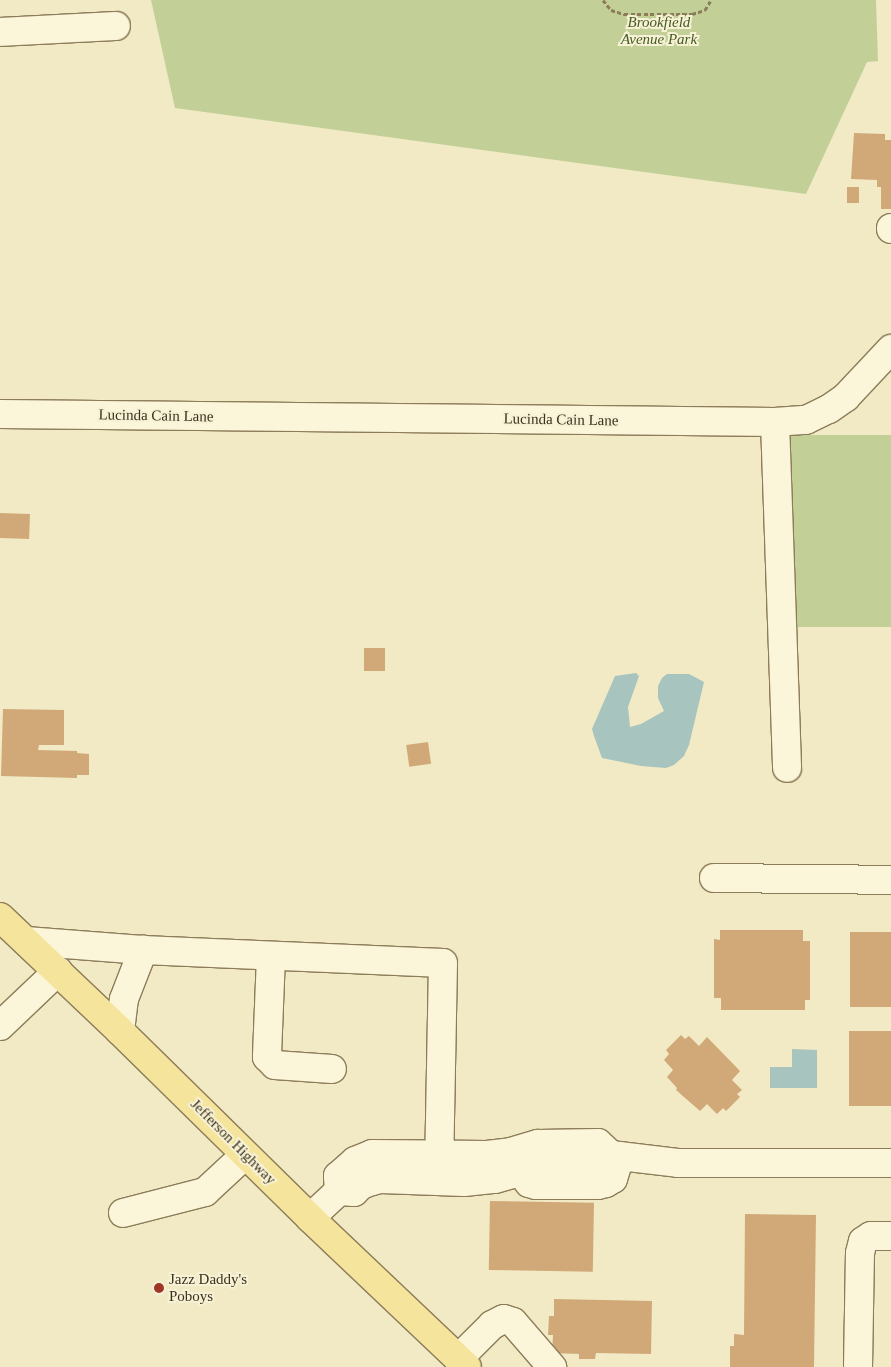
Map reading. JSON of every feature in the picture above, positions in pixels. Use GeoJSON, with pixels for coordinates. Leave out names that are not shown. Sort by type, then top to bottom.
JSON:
{"type":"FeatureCollection","features":[{"type":"Feature","properties":{"kind":"main road","name":"Jefferson Highway"},"geometry":{"type":"LineString","coordinates":[[0,916],[310,1218],[463,1363]]}},
{"type":"Feature","properties":{"kind":"street"},"geometry":{"type":"LineString","coordinates":[[0,32],[116,26]]}},
{"type":"Feature","properties":{"kind":"street","name":"Lucinda Cain Lane"},"geometry":{"type":"LineString","coordinates":[[0,414],[775,422],[806,420],[829,409],[846,397],[891,349]]}},
{"type":"Feature","properties":{"kind":"street"},"geometry":{"type":"LineString","coordinates":[[775,422],[787,768]]}},
{"type":"Feature","properties":{"kind":"street"},"geometry":{"type":"LineString","coordinates":[[714,878],[891,880]]}},
{"type":"Feature","properties":{"kind":"street"},"geometry":{"type":"LineString","coordinates":[[26,942],[143,950],[443,963],[441,1154],[439,1181]]}},
{"type":"Feature","properties":{"kind":"street"},"geometry":{"type":"LineString","coordinates":[[120,1031],[124,999],[143,950]]}},
{"type":"Feature","properties":{"kind":"street"},"geometry":{"type":"LineString","coordinates":[[270,956],[267,1057],[275,1065],[332,1069]]}},
{"type":"Feature","properties":{"kind":"street"},"geometry":{"type":"LineString","coordinates":[[0,1026],[58,971]]}},
{"type":"Feature","properties":{"kind":"street"},"geometry":{"type":"LineString","coordinates":[[339,1191],[338,1176],[355,1161],[372,1154],[487,1155],[511,1152],[538,1144],[598,1143],[615,1155],[678,1163],[891,1163]]}},
{"type":"Feature","properties":{"kind":"street"},"geometry":{"type":"LineString","coordinates":[[123,1213],[206,1192],[245,1154]]}},
{"type":"Feature","properties":{"kind":"street"},"geometry":{"type":"LineString","coordinates":[[310,1218],[339,1191],[354,1192],[361,1185],[381,1180],[464,1182],[495,1179],[544,1165],[600,1164],[615,1155]]}},
{"type":"Feature","properties":{"kind":"street"},"geometry":{"type":"LineString","coordinates":[[858,1367],[860,1252],[863,1241],[871,1236],[891,1236]]}},
{"type":"Feature","properties":{"kind":"street"},"geometry":{"type":"LineString","coordinates":[[463,1363],[492,1325],[504,1319],[513,1322],[552,1367]]}},
{"type":"Feature","properties":{"kind":"path"},"geometry":{"type":"LineString","coordinates":[[603,0],[611,10],[624,14],[692,14],[705,10],[711,0]]}},
{"type":"Feature","properties":{"kind":"green space","name":"Brookfield Avenue Park"},"geometry":{"type":"Polygon","coordinates":[[[151,0],[876,0],[878,61],[867,62],[806,194],[175,108],[151,0]]]}},
{"type":"Feature","properties":{"kind":"green space"},"geometry":{"type":"Polygon","coordinates":[[[784,435],[891,435],[891,627],[784,627],[784,435]]]}},
{"type":"Feature","properties":{"kind":"water"},"geometry":{"type":"Polygon","coordinates":[[[636,673],[639,676],[628,707],[630,727],[641,724],[664,711],[658,698],[658,686],[662,678],[667,674],[689,674],[704,682],[689,745],[684,756],[674,765],[666,768],[641,766],[602,758],[594,736],[592,729],[615,676],[636,673]]]}},
{"type":"Feature","properties":{"kind":"water"},"geometry":{"type":"Polygon","coordinates":[[[792,1049],[817,1050],[817,1088],[770,1088],[770,1067],[792,1067],[792,1049]]]}},
{"type":"Feature","properties":{"kind":"building"},"geometry":{"type":"Polygon","coordinates":[[[854,133],[885,134],[885,140],[891,140],[891,209],[881,209],[881,187],[877,187],[877,180],[851,179],[854,133]]]}},
{"type":"Feature","properties":{"kind":"building"},"geometry":{"type":"Polygon","coordinates":[[[847,187],[859,187],[859,203],[847,203],[847,187]]]}},
{"type":"Feature","properties":{"kind":"building"},"geometry":{"type":"Polygon","coordinates":[[[0,513],[30,514],[29,539],[0,538],[0,513]]]}},
{"type":"Feature","properties":{"kind":"building"},"geometry":{"type":"Polygon","coordinates":[[[364,648],[385,648],[385,671],[364,671],[364,648]]]}},
{"type":"Feature","properties":{"kind":"building"},"geometry":{"type":"Polygon","coordinates":[[[3,709],[64,710],[64,745],[39,745],[38,750],[77,751],[77,753],[89,754],[89,775],[77,775],[77,778],[1,776],[3,709]]]}},
{"type":"Feature","properties":{"kind":"building"},"geometry":{"type":"Polygon","coordinates":[[[428,742],[431,764],[409,767],[406,745],[428,742]]]}},
{"type":"Feature","properties":{"kind":"building"},"geometry":{"type":"Polygon","coordinates":[[[720,930],[803,930],[803,941],[810,941],[810,1000],[805,1000],[805,1010],[721,1010],[721,998],[714,998],[714,939],[720,940],[720,930]]]}},
{"type":"Feature","properties":{"kind":"building"},"geometry":{"type":"Polygon","coordinates":[[[850,932],[891,932],[891,1007],[850,1007],[850,932]]]}},
{"type":"Feature","properties":{"kind":"building"},"geometry":{"type":"Polygon","coordinates":[[[849,1031],[891,1031],[891,1106],[849,1106],[849,1031]]]}},
{"type":"Feature","properties":{"kind":"building"},"geometry":{"type":"Polygon","coordinates":[[[681,1035],[685,1039],[689,1036],[699,1046],[707,1037],[740,1071],[732,1080],[742,1090],[737,1094],[740,1097],[726,1111],[723,1108],[717,1114],[707,1104],[700,1111],[676,1090],[677,1088],[667,1077],[673,1070],[664,1060],[669,1054],[666,1050],[681,1035]]]}},
{"type":"Feature","properties":{"kind":"building"},"geometry":{"type":"Polygon","coordinates":[[[490,1201],[594,1203],[593,1272],[489,1270],[490,1201]]]}},
{"type":"Feature","properties":{"kind":"building"},"geometry":{"type":"Polygon","coordinates":[[[745,1214],[816,1215],[814,1367],[730,1367],[730,1346],[734,1346],[734,1334],[744,1335],[745,1214]]]}},
{"type":"Feature","properties":{"kind":"building"},"geometry":{"type":"Polygon","coordinates":[[[554,1299],[652,1301],[651,1354],[596,1353],[595,1359],[579,1359],[579,1354],[552,1353],[553,1335],[548,1335],[549,1316],[554,1316],[554,1299]]]}},
{"type":"Feature","properties":{"kind":"place","name":"Jazz Daddy's Poboys"},"geometry":{"type":"Point","coordinates":[159,1288]}}]}
